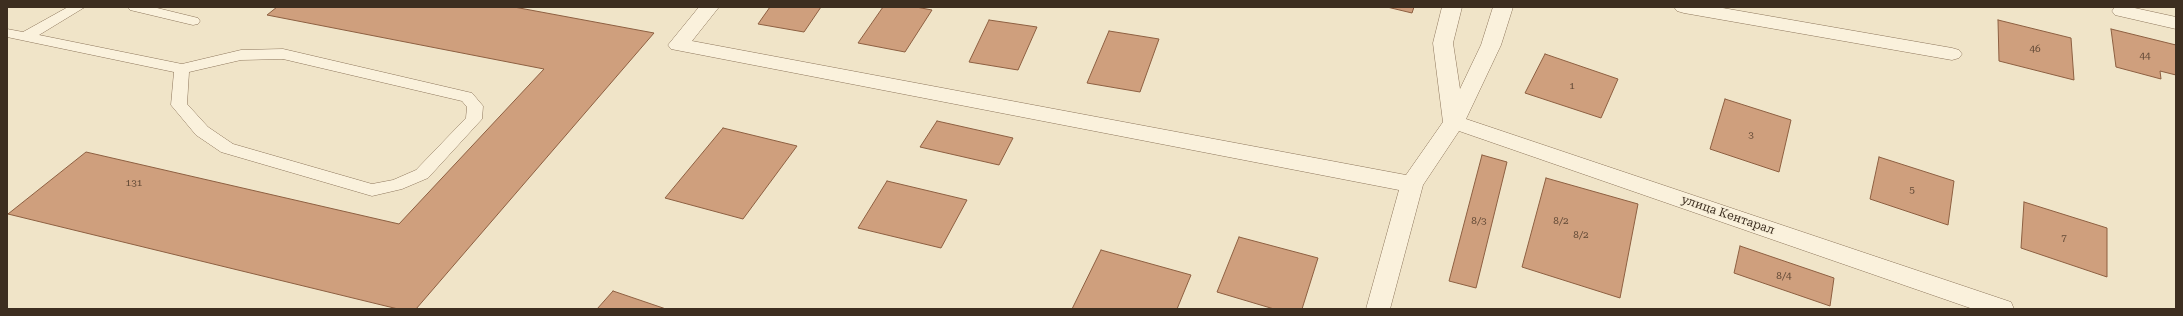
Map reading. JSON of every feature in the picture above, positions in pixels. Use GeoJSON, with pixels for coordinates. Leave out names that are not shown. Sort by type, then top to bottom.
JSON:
{"type":"FeatureCollection","features":[{"type":"Feature","properties":{"kind":"street"},"geometry":{"type":"LineString","coordinates":[[709,7],[678,45],[1412,184]]}},
{"type":"Feature","properties":{"kind":"street"},"geometry":{"type":"LineString","coordinates":[[1452,7],[1443,44],[1454,122]]}},
{"type":"Feature","properties":{"kind":"street"},"geometry":{"type":"LineString","coordinates":[[1378,309],[1412,184],[1454,122],[1491,45],[1503,7]]}},
{"type":"Feature","properties":{"kind":"street"},"geometry":{"type":"LineString","coordinates":[[1684,7],[1952,54]]}},
{"type":"Feature","properties":{"kind":"street"},"geometry":{"type":"LineString","coordinates":[[2122,11],[2176,23]]}},
{"type":"Feature","properties":{"kind":"street","name":"улица Кентарал"},"geometry":{"type":"LineString","coordinates":[[1454,122],[2002,309]]}},
{"type":"Feature","properties":{"kind":"lane"},"geometry":{"type":"LineString","coordinates":[[25,37],[78,7]]}},
{"type":"Feature","properties":{"kind":"lane"},"geometry":{"type":"LineString","coordinates":[[135,7],[193,21]]}},
{"type":"Feature","properties":{"kind":"lane"},"geometry":{"type":"LineString","coordinates":[[7,33],[182,69],[241,55],[283,54],[467,97],[475,106],[474,119],[422,174],[396,185],[372,190],[227,148],[202,131],[179,105],[182,69]]}},
{"type":"Feature","properties":{"kind":"building"},"geometry":{"type":"Polygon","coordinates":[[[277,7],[514,7],[654,33],[416,309],[398,309],[8,214],[86,152],[399,224],[544,69],[267,15],[277,7]]]}},
{"type":"Feature","properties":{"kind":"building"},"geometry":{"type":"Polygon","coordinates":[[[770,7],[821,7],[804,32],[758,24],[770,7]]]}},
{"type":"Feature","properties":{"kind":"building"},"geometry":{"type":"Polygon","coordinates":[[[883,7],[916,7],[932,10],[905,52],[858,43],[883,7]]]}},
{"type":"Feature","properties":{"kind":"building"},"geometry":{"type":"Polygon","coordinates":[[[1387,7],[1414,7],[1412,13],[1387,7]]]}},
{"type":"Feature","properties":{"kind":"building"},"geometry":{"type":"Polygon","coordinates":[[[989,20],[1037,27],[1018,70],[969,62],[989,20]]]}},
{"type":"Feature","properties":{"kind":"building"},"geometry":{"type":"Polygon","coordinates":[[[1998,20],[2071,38],[2074,80],[1999,61],[1998,20]]]}},
{"type":"Feature","properties":{"kind":"building"},"geometry":{"type":"Polygon","coordinates":[[[2111,29],[2176,45],[2176,75],[2160,71],[2161,79],[2116,67],[2111,29]]]}},
{"type":"Feature","properties":{"kind":"building"},"geometry":{"type":"Polygon","coordinates":[[[1109,31],[1159,39],[1140,92],[1087,83],[1109,31]]]}},
{"type":"Feature","properties":{"kind":"building"},"geometry":{"type":"Polygon","coordinates":[[[1545,54],[1618,79],[1601,118],[1525,93],[1545,54]]]}},
{"type":"Feature","properties":{"kind":"building"},"geometry":{"type":"Polygon","coordinates":[[[1725,99],[1791,120],[1779,172],[1710,149],[1725,99]]]}},
{"type":"Feature","properties":{"kind":"building"},"geometry":{"type":"Polygon","coordinates":[[[937,121],[1013,138],[999,165],[920,147],[937,121]]]}},
{"type":"Feature","properties":{"kind":"building"},"geometry":{"type":"Polygon","coordinates":[[[723,128],[797,146],[743,219],[665,198],[723,128]]]}},
{"type":"Feature","properties":{"kind":"building"},"geometry":{"type":"Polygon","coordinates":[[[1482,155],[1507,162],[1476,288],[1449,281],[1482,155]]]}},
{"type":"Feature","properties":{"kind":"building"},"geometry":{"type":"Polygon","coordinates":[[[1879,157],[1954,181],[1948,225],[1870,199],[1879,157]]]}},
{"type":"Feature","properties":{"kind":"building"},"geometry":{"type":"Polygon","coordinates":[[[1546,178],[1638,204],[1620,298],[1522,267],[1546,178]]]}},
{"type":"Feature","properties":{"kind":"building"},"geometry":{"type":"Polygon","coordinates":[[[887,181],[967,200],[941,248],[858,228],[887,181]]]}},
{"type":"Feature","properties":{"kind":"building"},"geometry":{"type":"Polygon","coordinates":[[[2024,202],[2107,228],[2107,277],[2021,248],[2024,202]]]}},
{"type":"Feature","properties":{"kind":"building"},"geometry":{"type":"Polygon","coordinates":[[[1239,237],[1318,258],[1302,309],[1274,309],[1217,292],[1239,237]]]}},
{"type":"Feature","properties":{"kind":"building"},"geometry":{"type":"Polygon","coordinates":[[[1740,246],[1834,278],[1830,306],[1734,273],[1740,246]]]}},
{"type":"Feature","properties":{"kind":"building"},"geometry":{"type":"Polygon","coordinates":[[[1101,250],[1191,275],[1177,309],[1072,309],[1101,250]]]}},
{"type":"Feature","properties":{"kind":"building"},"geometry":{"type":"Polygon","coordinates":[[[613,291],[666,309],[597,309],[613,291]]]}}]}
